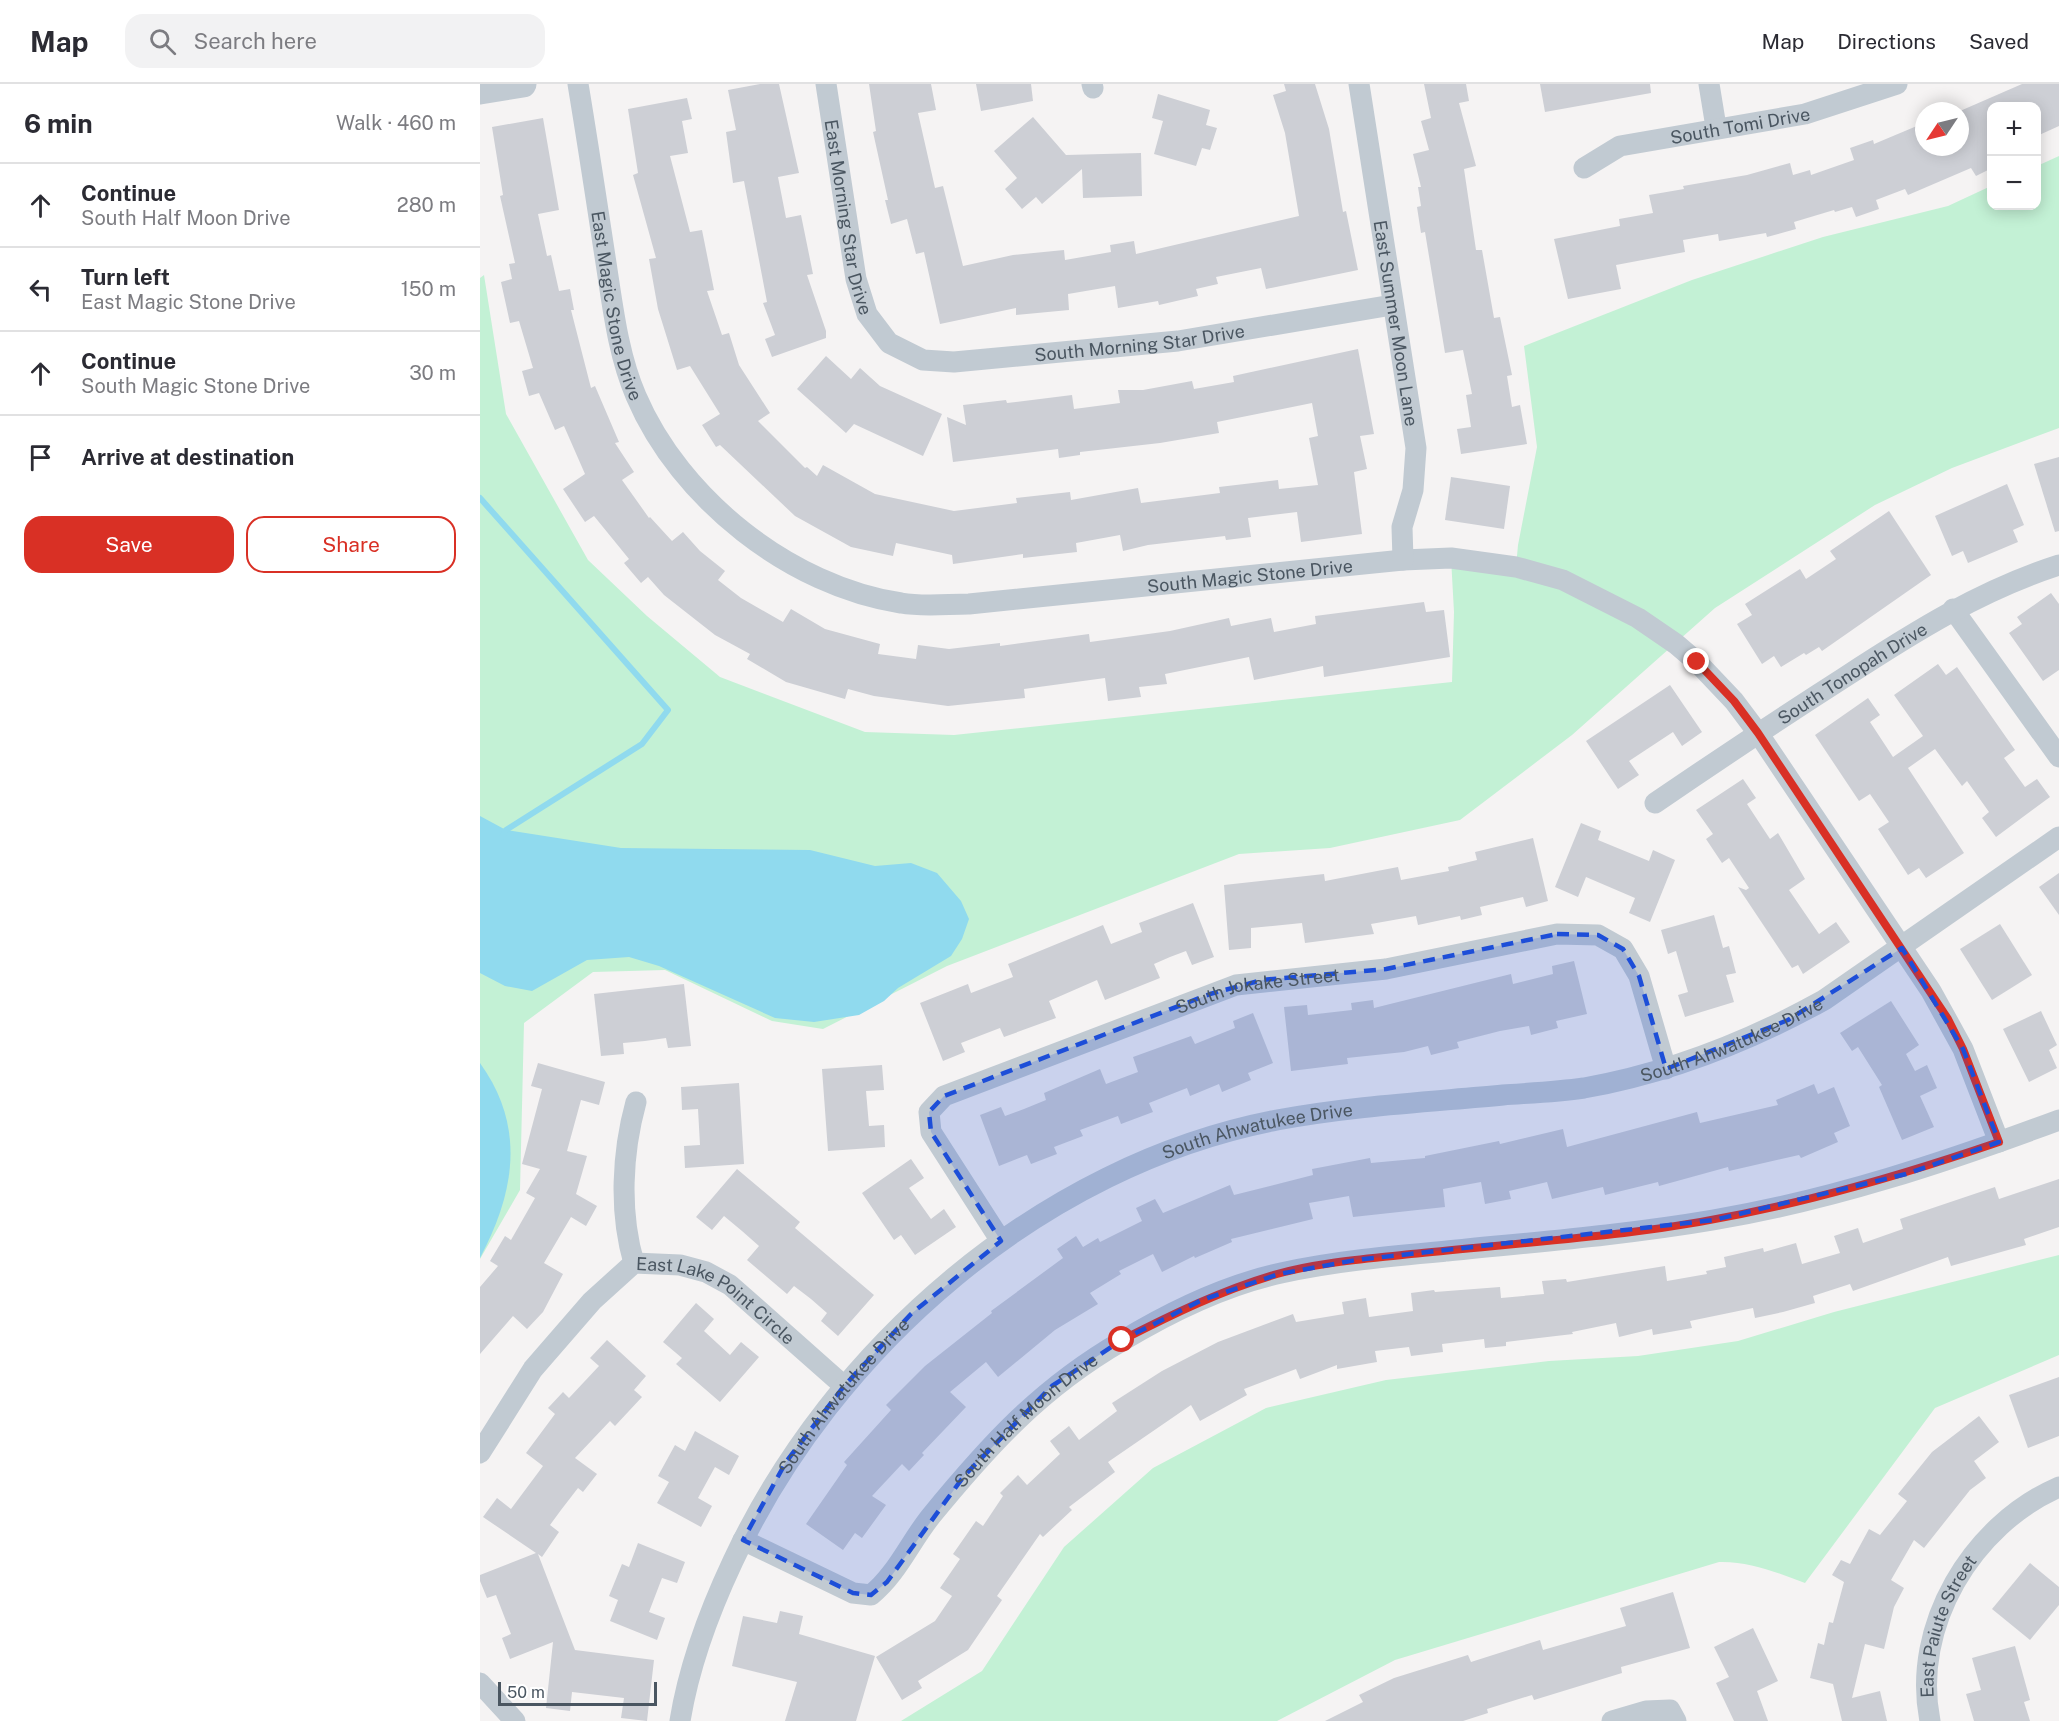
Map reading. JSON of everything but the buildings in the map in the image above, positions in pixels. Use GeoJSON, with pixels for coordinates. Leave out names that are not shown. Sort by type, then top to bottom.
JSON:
{"type":"FeatureCollection","features":[{"type":"Feature","properties":{"kind":"street"},"geometry":{"type":"LineString","coordinates":[[480,91],[523,84]]}},
{"type":"Feature","properties":{"kind":"street","name":"East Magic Stone Drive"},"geometry":{"type":"LineString","coordinates":[[578,84],[618,338],[636,396],[667,450],[711,505]]}},
{"type":"Feature","properties":{"kind":"street","name":"East Morning Star Drive"},"geometry":{"type":"LineString","coordinates":[[826,84],[856,279],[867,314],[890,343]]}},
{"type":"Feature","properties":{"kind":"street","name":"East Summer Moon Lane"},"geometry":{"type":"LineString","coordinates":[[1359,84],[1416,448],[1413,490],[1402,527],[1403,560]]}},
{"type":"Feature","properties":{"kind":"street"},"geometry":{"type":"LineString","coordinates":[[1709,84],[1716,127]]}},
{"type":"Feature","properties":{"kind":"street","name":"South Tomi Drive"},"geometry":{"type":"LineString","coordinates":[[1584,168],[1620,146],[1716,127],[1805,114],[1897,84]]}},
{"type":"Feature","properties":{"kind":"street","name":"South Morning Star Drive"},"geometry":{"type":"LineString","coordinates":[[890,343],[923,360],[954,362],[1179,341],[1392,305]]}},
{"type":"Feature","properties":{"kind":"street","name":"South Magic Stone Drive"},"geometry":{"type":"LineString","coordinates":[[711,505],[771,553],[833,586],[902,603],[969,604],[1403,560],[1451,558],[1516,567],[1563,580],[1638,618],[1676,644],[1715,681],[1758,733]]}},
{"type":"Feature","properties":{"kind":"street","name":"South Tonopah Drive"},"geometry":{"type":"LineString","coordinates":[[1655,803],[1758,733],[1953,609],[2019,578],[2059,565]]}},
{"type":"Feature","properties":{"kind":"street"},"geometry":{"type":"LineString","coordinates":[[1953,609],[2059,757]]}},
{"type":"Feature","properties":{"kind":"street"},"geometry":{"type":"LineString","coordinates":[[1758,733],[1937,1000],[1963,1049],[1999,1142]]}},
{"type":"Feature","properties":{"kind":"street","name":"South Ahwatukee Drive"},"geometry":{"type":"LineString","coordinates":[[680,1721],[700,1641],[714,1601],[743,1540],[786,1462],[844,1386],[911,1314],[1001,1241],[1118,1171],[1205,1139],[1274,1121],[1349,1109],[1582,1088],[1666,1069],[1722,1050],[1788,1020],[1824,1000],[2059,837]]}},
{"type":"Feature","properties":{"kind":"street","name":"South Jokake Street"},"geometry":{"type":"LineString","coordinates":[[1001,1241],[931,1132],[929,1112],[944,1096],[1236,985],[1386,969],[1557,934],[1598,935],[1623,949],[1639,976],[1666,1069]]}},
{"type":"Feature","properties":{"kind":"street"},"geometry":{"type":"LineString","coordinates":[[633,1263],[626,1238],[624,1204],[629,1130],[636,1102]]}},
{"type":"Feature","properties":{"kind":"street","name":"South Half Moon Drive"},"geometry":{"type":"LineString","coordinates":[[743,1540],[853,1593],[871,1595],[887,1582],[919,1532],[964,1476],[1012,1424],[1052,1386],[1122,1340],[1202,1300],[1279,1274],[1356,1260],[1624,1233],[1714,1220],[1838,1193],[1906,1174],[2059,1120]]}},
{"type":"Feature","properties":{"kind":"street","name":"East Lake Point Circle"},"geometry":{"type":"LineString","coordinates":[[480,1453],[533,1369],[592,1301],[633,1263],[680,1265],[706,1272],[730,1286],[844,1386]]}},
{"type":"Feature","properties":{"kind":"street","name":"East Paiute Street"},"geometry":{"type":"LineString","coordinates":[[1930,1721],[1926,1680],[1929,1642],[1944,1599],[1986,1539],[2016,1510],[2059,1487]]}},
{"type":"Feature","properties":{"kind":"street"},"geometry":{"type":"LineString","coordinates":[[480,1683],[515,1721]]}},
{"type":"Feature","properties":{"kind":"street"},"geometry":{"type":"LineString","coordinates":[[1612,1721],[1646,1711],[1673,1716]]}},
{"type":"Feature","properties":{"kind":"highlighted area"},"geometry":{"type":"Polygon","coordinates":[[[1557,934],[1598,935],[1623,949],[1639,976],[1666,1069],[1788,1020],[1902,948],[1963,1049],[1999,1142],[1906,1174],[1714,1220],[1356,1260],[1279,1274],[1202,1300],[1122,1340],[1052,1386],[964,1476],[887,1582],[871,1595],[853,1593],[743,1540],[786,1462],[844,1386],[911,1314],[1001,1241],[931,1132],[929,1112],[944,1096],[1210,994],[1262,980],[1386,969],[1557,934]]]}},
{"type":"Feature","properties":{"kind":"green space"},"geometry":{"type":"Polygon","coordinates":[[[2059,156],[2059,428],[1952,468],[1875,505],[1715,608],[1572,735],[1460,820],[1330,848],[1239,854],[947,966],[823,1029],[772,1021],[665,970],[593,972],[524,1023],[520,1190],[480,1259],[480,278],[484,275],[506,414],[588,560],[647,616],[720,677],[865,732],[954,735],[1452,682],[1454,612],[1451,558],[1516,567],[1518,545],[1537,447],[1524,346],[1692,280],[1823,237],[1948,206],[1987,188],[1987,210],[2041,210],[2041,164],[2059,156]]]}},
{"type":"Feature","properties":{"kind":"green space"},"geometry":{"type":"Polygon","coordinates":[[[2059,1255],[2059,1355],[1935,1408],[1805,1583],[1752,1566],[1719,1562],[1395,1660],[1277,1721],[901,1721],[982,1671],[1064,1547],[1153,1468],[1266,1408],[1386,1380],[1549,1361],[1638,1356],[1738,1341],[1834,1312],[2059,1255]]]}},
{"type":"Feature","properties":{"kind":"water"},"geometry":{"type":"Polygon","coordinates":[[[480,816],[506,830],[621,848],[810,850],[875,866],[911,863],[937,873],[961,901],[969,919],[962,939],[951,956],[898,988],[884,1001],[859,1015],[814,1022],[775,1018],[659,966],[629,957],[587,960],[532,991],[505,986],[480,973],[480,816]]]}},
{"type":"Feature","properties":{"kind":"water"},"geometry":{"type":"Polygon","coordinates":[[[480,1063],[495,1087],[504,1111],[509,1135],[510,1160],[508,1184],[501,1209],[480,1258],[480,1063]]]}},
{"type":"Feature","properties":{"kind":"waterway"},"geometry":{"type":"LineString","coordinates":[[480,498],[668,710],[642,744],[506,830],[502,837]]}},
{"type":"Feature","properties":{"kind":"route"},"geometry":{"type":"LineString","coordinates":[[1122,1340],[1202,1300],[1279,1274],[1356,1260],[1624,1233],[1714,1220],[1805,1202],[1906,1174],[1999,1142],[1963,1049],[1931,991],[1758,733],[1734,701],[1697,662]]}}]}
